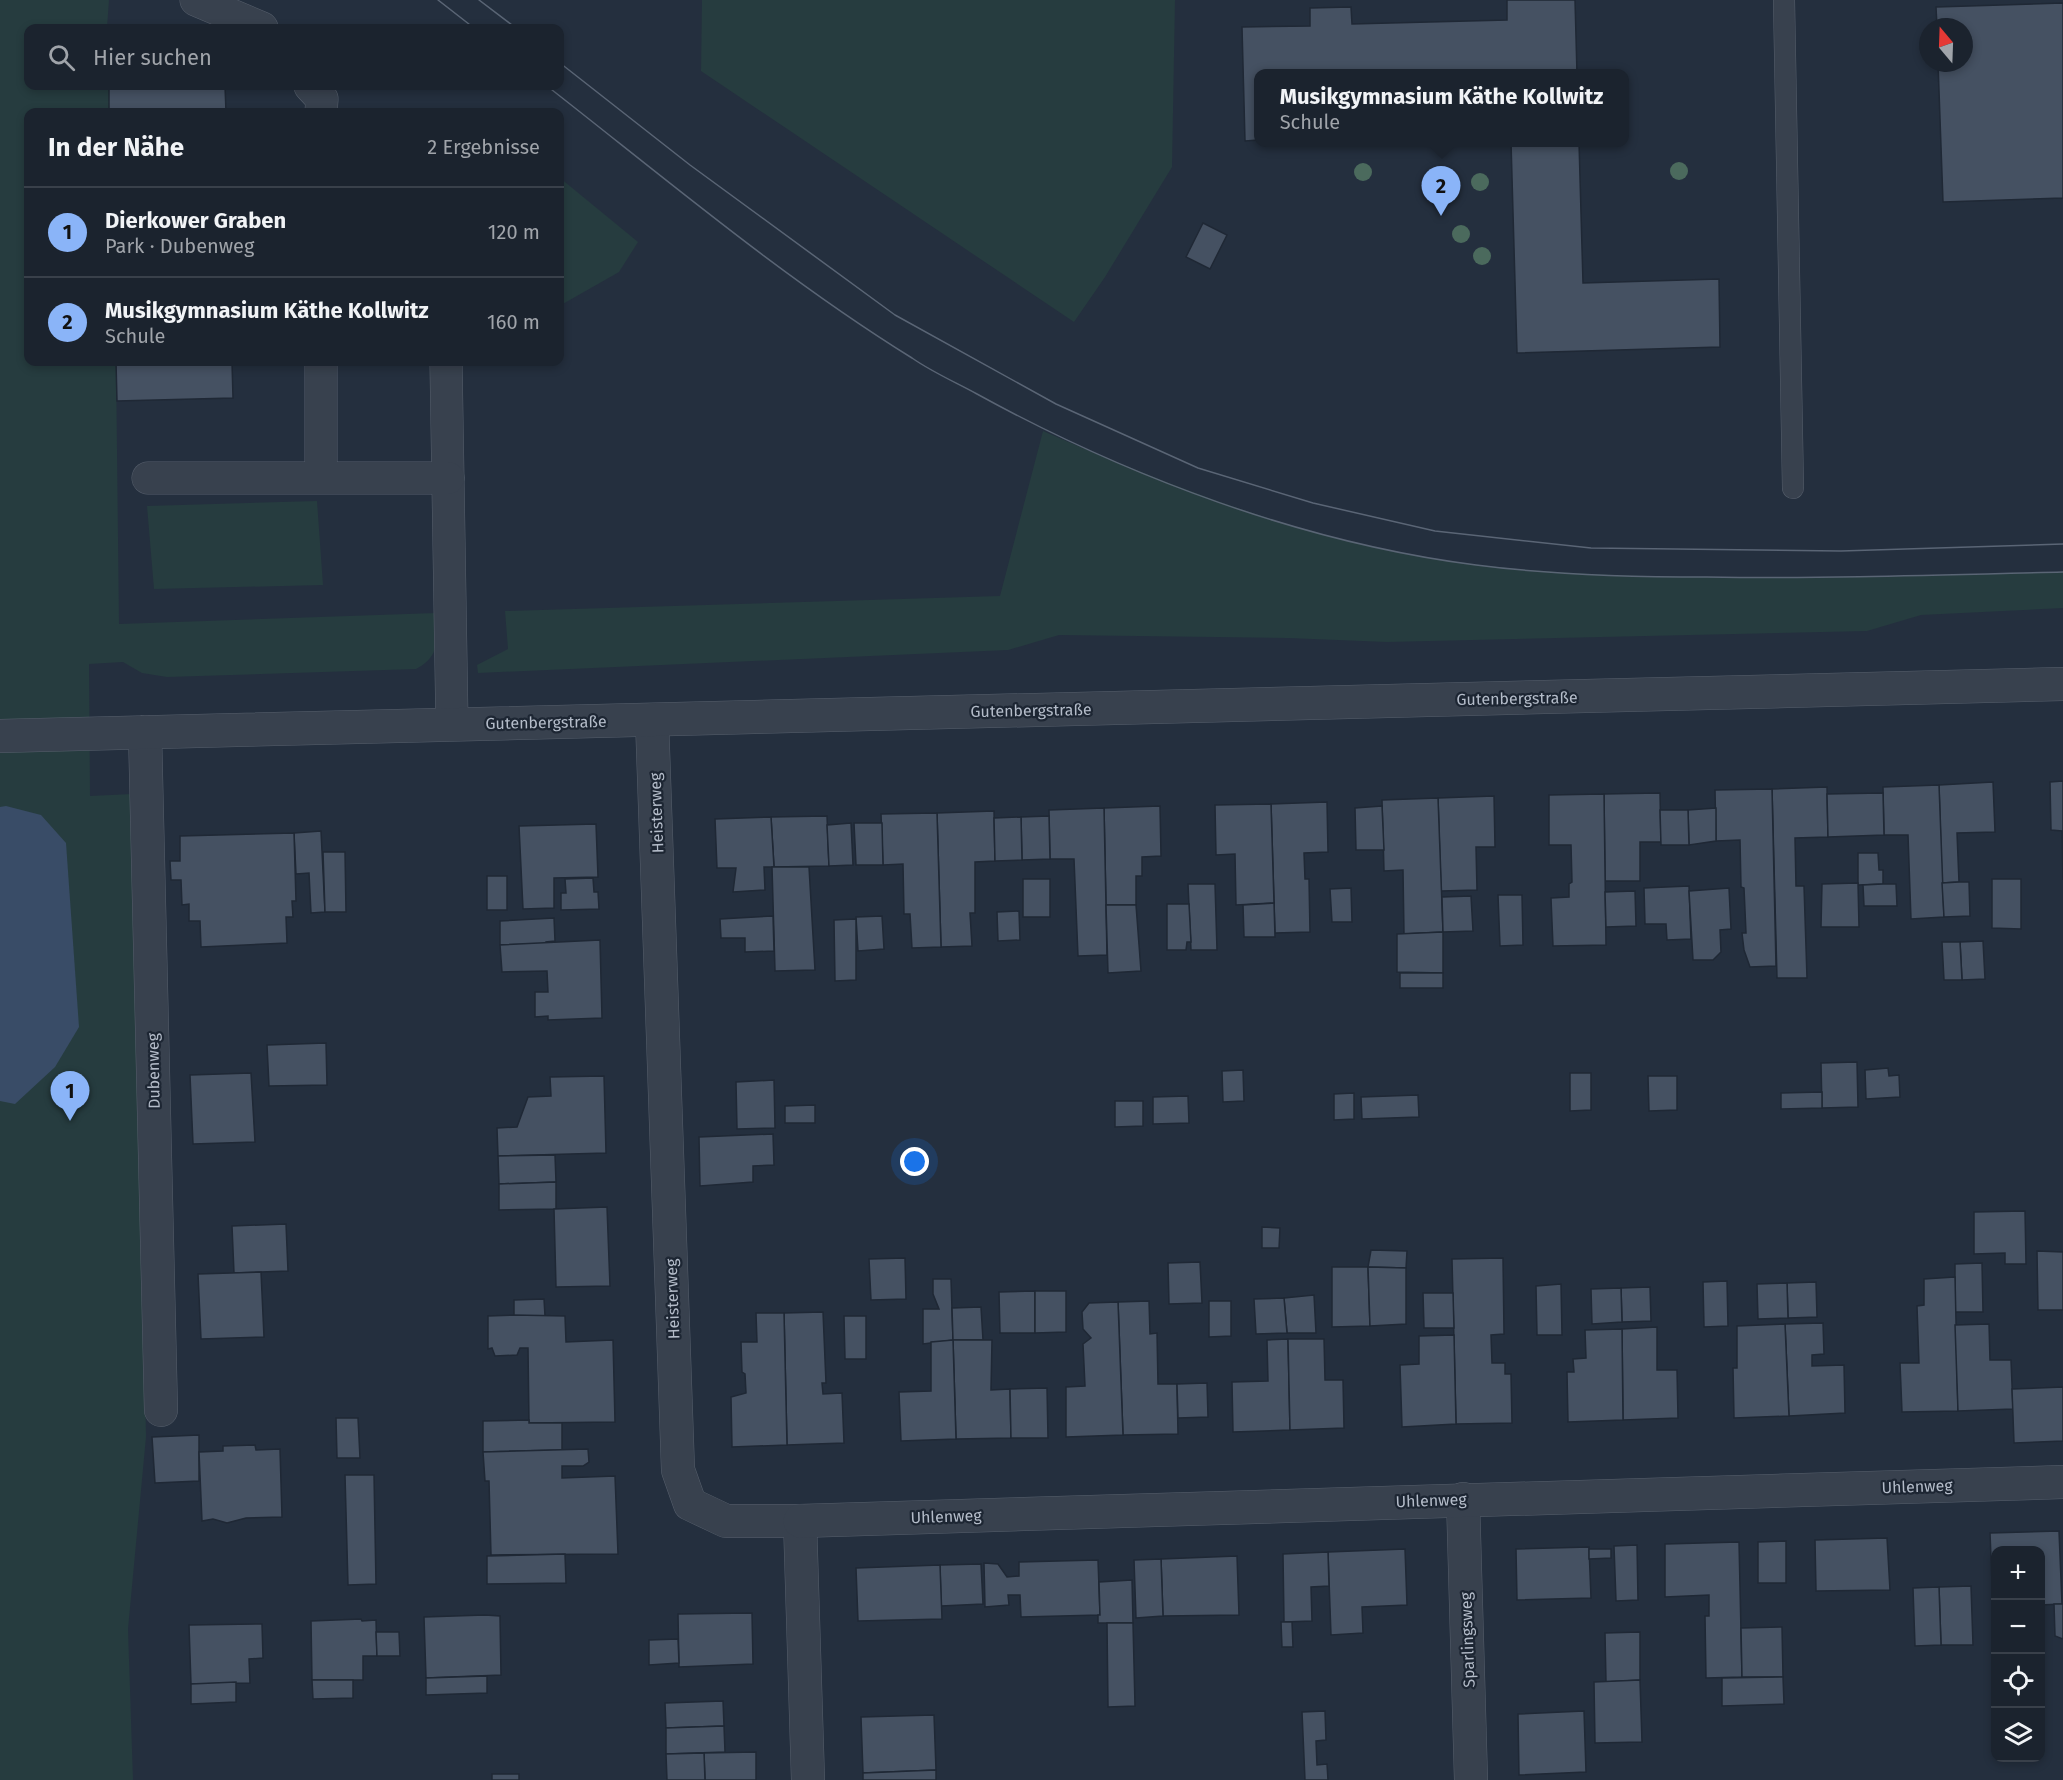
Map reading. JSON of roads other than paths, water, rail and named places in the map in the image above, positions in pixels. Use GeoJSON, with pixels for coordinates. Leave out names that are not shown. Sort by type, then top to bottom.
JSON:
{"type":"FeatureCollection","features":[{"type":"Feature","properties":{"kind":"street"},"geometry":{"type":"LineString","coordinates":[[196,0],[253,24]]}},
{"type":"Feature","properties":{"kind":"street"},"geometry":{"type":"LineString","coordinates":[[313,90],[321,99],[321,108]]}},
{"type":"Feature","properties":{"kind":"street"},"geometry":{"type":"LineString","coordinates":[[321,366],[321,477]]}},
{"type":"Feature","properties":{"kind":"street"},"geometry":{"type":"LineString","coordinates":[[446,366],[452,724]]}},
{"type":"Feature","properties":{"kind":"street"},"geometry":{"type":"LineString","coordinates":[[148,478],[448,478]]}},
{"type":"Feature","properties":{"kind":"street","name":"Gutenbergstraße"},"geometry":{"type":"LineString","coordinates":[[0,736],[2063,684]]}},
{"type":"Feature","properties":{"kind":"street","name":"Heisterweg"},"geometry":{"type":"LineString","coordinates":[[652,720],[678,1470],[690,1504],[726,1521],[800,1521]]}},
{"type":"Feature","properties":{"kind":"street","name":"Dubenweg"},"geometry":{"type":"LineString","coordinates":[[145,732],[162,1410]]}},
{"type":"Feature","properties":{"kind":"street","name":"Uhlenweg"},"geometry":{"type":"LineString","coordinates":[[800,1521],[2063,1482]]}},
{"type":"Feature","properties":{"kind":"street","name":"Sparlingsweg"},"geometry":{"type":"LineString","coordinates":[[1462,1499],[1471,1780]]}},
{"type":"Feature","properties":{"kind":"street"},"geometry":{"type":"LineString","coordinates":[[800,1521],[808,1780]]}},
{"type":"Feature","properties":{"kind":"lane"},"geometry":{"type":"LineString","coordinates":[[1784,0],[1793,488]]}},
{"type":"Feature","properties":{"kind":"water"},"geometry":{"type":"Polygon","coordinates":[[[6,806],[41,815],[66,843],[79,1027],[55,1067],[15,1104],[0,1101],[0,807],[6,806]]]}},
{"type":"Feature","properties":{"kind":"tram line"},"geometry":{"type":"LineString","coordinates":[[438,0],[469,24]]}},
{"type":"Feature","properties":{"kind":"tram line"},"geometry":{"type":"LineString","coordinates":[[479,0],[511,24]]}},
{"type":"Feature","properties":{"kind":"tram line"},"geometry":{"type":"LineString","coordinates":[[564,66],[690,165],[895,315],[1056,404],[1198,468],[1313,503],[1435,531],[1591,548],[1841,551],[2063,544]]}},
{"type":"Feature","properties":{"kind":"tram line"},"geometry":{"type":"LineString","coordinates":[[552,90],[771,261],[817,295],[928,368],[1094,453],[1156,479],[1282,523],[1347,541],[1411,555],[1476,565],[1562,573],[1649,577],[1796,577],[2063,572]]}},
{"type":"Feature","properties":{"kind":"place","name":"Musikgymnasium Käthe Kollwitz"},"geometry":{"type":"Point","coordinates":[1441,216]}},
{"type":"Feature","properties":{"kind":"place","name":"Dierkower Graben"},"geometry":{"type":"Point","coordinates":[70,1121]}}]}
